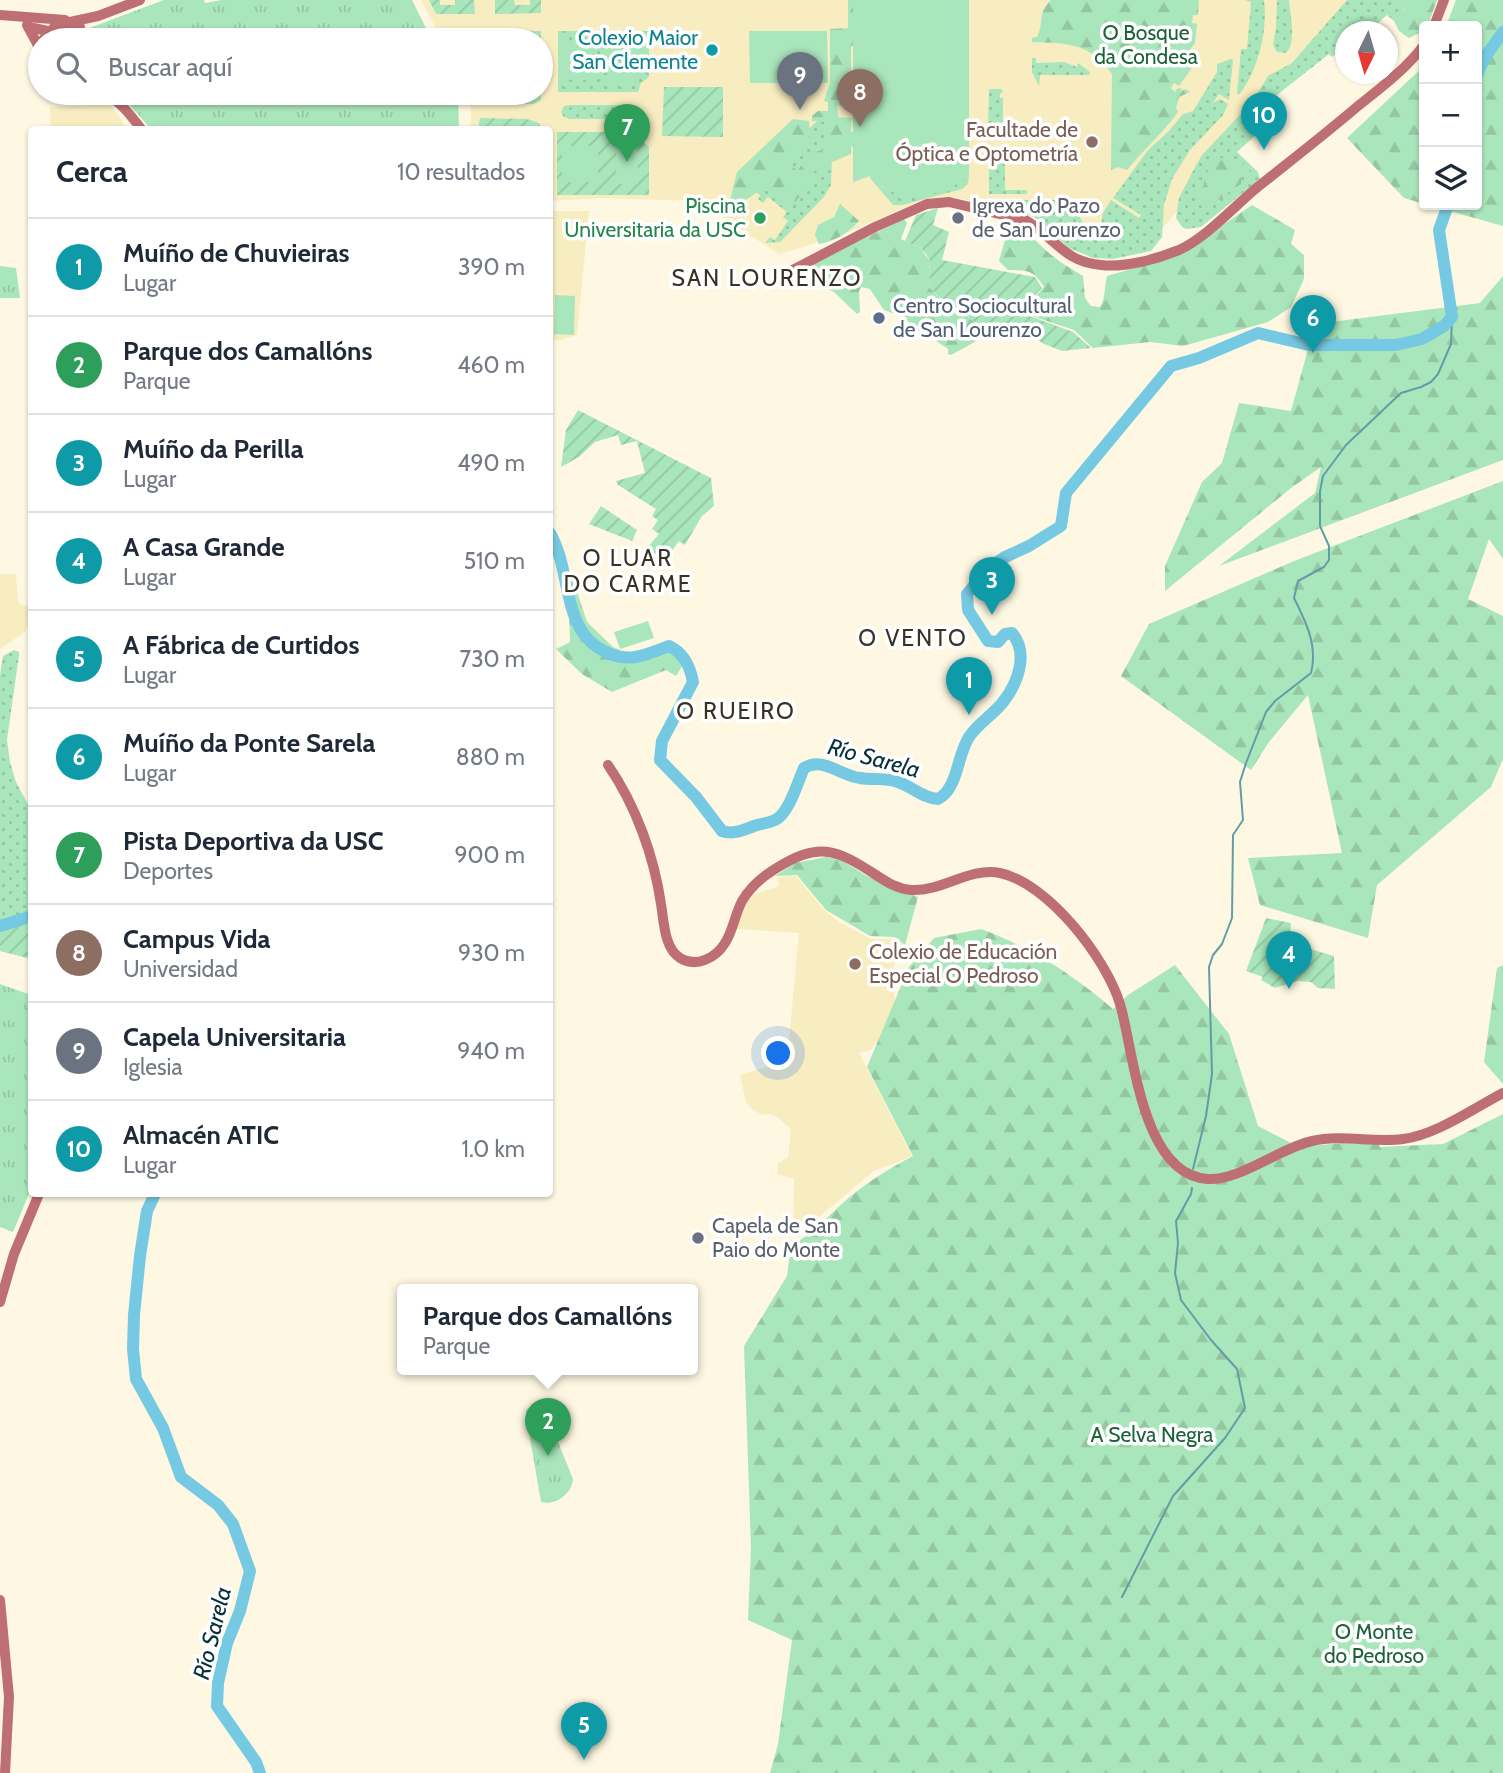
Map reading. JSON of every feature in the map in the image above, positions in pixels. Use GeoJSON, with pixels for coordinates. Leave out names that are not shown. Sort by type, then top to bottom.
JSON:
{"type":"FeatureCollection","features":[{"type":"Feature","properties":{"kind":"street"},"geometry":{"type":"LineString","coordinates":[[78,28],[99,16],[141,0]]}},
{"type":"Feature","properties":{"kind":"street"},"geometry":{"type":"LineString","coordinates":[[1436,21],[1444,0]]}},
{"type":"Feature","properties":{"kind":"street"},"geometry":{"type":"LineString","coordinates":[[0,15],[83,24]]}},
{"type":"Feature","properties":{"kind":"street"},"geometry":{"type":"LineString","coordinates":[[22,17],[29,27]]}},
{"type":"Feature","properties":{"kind":"street"},"geometry":{"type":"LineString","coordinates":[[39,19],[44,28]]}},
{"type":"Feature","properties":{"kind":"street"},"geometry":{"type":"LineString","coordinates":[[56,28],[60,24],[83,24]]}},
{"type":"Feature","properties":{"kind":"street"},"geometry":{"type":"LineString","coordinates":[[786,273],[914,208],[949,202],[1025,220],[1064,253],[1093,264],[1113,266],[1170,253],[1208,229],[1390,80],[1419,51]]}},
{"type":"Feature","properties":{"kind":"street"},"geometry":{"type":"LineString","coordinates":[[121,105],[139,126]]}},
{"type":"Feature","properties":{"kind":"street"},"geometry":{"type":"LineString","coordinates":[[608,765],[625,789],[638,824],[658,884],[669,944],[681,958],[691,962],[708,959],[724,946],[743,899],[758,882],[794,858],[811,852],[844,855],[886,882],[907,889],[931,888],[983,873],[1001,873],[1021,881],[1053,904],[1098,958],[1120,1004],[1135,1076],[1149,1121],[1160,1144],[1181,1169],[1202,1178],[1224,1178],[1298,1145],[1318,1140],[1392,1140],[1416,1137],[1503,1093]]}},
{"type":"Feature","properties":{"kind":"street"},"geometry":{"type":"LineString","coordinates":[[0,1302],[14,1254],[38,1197]]}},
{"type":"Feature","properties":{"kind":"street"},"geometry":{"type":"LineString","coordinates":[[0,1600],[9,1697],[5,1773]]}},
{"type":"Feature","properties":{"kind":"shaded area"},"geometry":{"type":"Polygon","coordinates":[[[421,0],[1375,0],[1352,21],[1335,21],[1335,37],[1291,78],[1143,251],[1034,215],[954,197],[934,198],[913,204],[837,237],[779,254],[697,201],[599,198],[553,201],[553,126],[470,126],[470,105],[553,105],[553,28],[436,28],[421,0]]]}},
{"type":"Feature","properties":{"kind":"shaded area"},"geometry":{"type":"Polygon","coordinates":[[[110,105],[123,121],[124,126],[51,126],[50,107],[110,105]]]}},
{"type":"Feature","properties":{"kind":"shaded area"},"geometry":{"type":"Polygon","coordinates":[[[553,211],[589,211],[577,335],[553,340],[553,211]]]}},
{"type":"Feature","properties":{"kind":"shaded area"},"geometry":{"type":"Polygon","coordinates":[[[0,574],[16,574],[18,599],[20,604],[28,606],[28,625],[25,632],[0,649],[0,574]]]}},
{"type":"Feature","properties":{"kind":"shaded area"},"geometry":{"type":"Polygon","coordinates":[[[796,876],[824,910],[841,923],[871,939],[900,939],[903,947],[902,954],[893,967],[895,1004],[888,1027],[871,1050],[859,1053],[912,1156],[874,1171],[801,1232],[793,1235],[794,1179],[777,1174],[778,1163],[788,1157],[791,1129],[777,1117],[753,1110],[746,1102],[740,1075],[787,1061],[799,933],[737,929],[743,909],[752,895],[779,886],[777,877],[796,876]]]}},
{"type":"Feature","properties":{"kind":"green space"},"geometry":{"type":"Polygon","coordinates":[[[164,0],[204,0],[205,3],[221,0],[412,0],[426,28],[90,28],[164,0]]]}},
{"type":"Feature","properties":{"kind":"green space"},"geometry":{"type":"Polygon","coordinates":[[[429,0],[440,0],[440,5],[455,5],[455,0],[474,0],[475,14],[436,14],[429,0]]]}},
{"type":"Feature","properties":{"kind":"green space"},"geometry":{"type":"Polygon","coordinates":[[[495,0],[514,0],[515,5],[530,5],[530,0],[541,0],[541,13],[495,14],[495,0]]]}},
{"type":"Feature","properties":{"kind":"green space"},"geometry":{"type":"Polygon","coordinates":[[[848,0],[868,0],[859,45],[851,46],[851,103],[844,107],[837,105],[838,117],[851,118],[851,154],[825,165],[825,169],[817,172],[811,168],[813,181],[796,201],[786,205],[768,194],[765,182],[762,189],[731,210],[728,208],[737,172],[793,119],[809,121],[810,136],[787,163],[798,171],[808,154],[826,149],[824,122],[812,121],[812,116],[818,111],[828,111],[828,102],[824,101],[830,82],[830,29],[848,28],[848,0]]]}},
{"type":"Feature","properties":{"kind":"green space"},"geometry":{"type":"Polygon","coordinates":[[[853,0],[969,0],[969,173],[948,189],[935,193],[904,195],[879,185],[870,176],[853,182],[853,0]]]}},
{"type":"Feature","properties":{"kind":"green space","name":"O Bosque da Condesa"},"geometry":{"type":"Polygon","coordinates":[[[1051,0],[1199,0],[1198,15],[1193,15],[1192,23],[1197,24],[1195,43],[1189,51],[1199,58],[1179,86],[1174,83],[1171,88],[1175,92],[1178,88],[1182,89],[1180,92],[1185,89],[1190,92],[1179,97],[1176,108],[1178,112],[1127,170],[1118,167],[1111,170],[1112,74],[1096,56],[1077,47],[1032,42],[1032,38],[1037,37],[1039,32],[1046,5],[1051,0]]]}},
{"type":"Feature","properties":{"kind":"green space"},"geometry":{"type":"Polygon","coordinates":[[[1245,0],[1264,0],[1265,12],[1260,50],[1246,85],[1239,95],[1241,49],[1247,49],[1251,2],[1245,0]]]}},
{"type":"Feature","properties":{"kind":"green space"},"geometry":{"type":"Polygon","coordinates":[[[1277,0],[1289,0],[1292,35],[1286,53],[1277,52],[1273,45],[1277,0]]]}},
{"type":"Feature","properties":{"kind":"green space"},"geometry":{"type":"Polygon","coordinates":[[[1347,0],[1396,0],[1396,3],[1404,6],[1405,13],[1394,21],[1387,15],[1380,21],[1335,21],[1335,54],[1332,57],[1329,54],[1268,102],[1277,116],[1237,152],[1258,172],[1260,179],[1201,227],[1182,227],[1176,218],[1179,198],[1202,155],[1252,102],[1268,76],[1292,63],[1347,0]]]}},
{"type":"Feature","properties":{"kind":"green space"},"geometry":{"type":"Polygon","coordinates":[[[1396,0],[1437,0],[1429,21],[1419,21],[1419,34],[1409,38],[1399,31],[1398,21],[1394,21],[1405,12],[1404,6],[1395,3],[1396,0]]]}},
{"type":"Feature","properties":{"kind":"green space"},"geometry":{"type":"Polygon","coordinates":[[[1456,0],[1503,0],[1503,226],[1446,210],[1482,210],[1482,21],[1448,21],[1456,0]]]}},
{"type":"Feature","properties":{"kind":"green space"},"geometry":{"type":"Polygon","coordinates":[[[558,31],[649,31],[649,77],[641,83],[638,92],[558,92],[558,31]]]}},
{"type":"Feature","properties":{"kind":"green space"},"geometry":{"type":"Polygon","coordinates":[[[749,31],[827,31],[828,83],[750,83],[749,31]]]}},
{"type":"Feature","properties":{"kind":"green space"},"geometry":{"type":"Polygon","coordinates":[[[605,38],[643,38],[643,58],[605,58],[605,38]]]}},
{"type":"Feature","properties":{"kind":"green space"},"geometry":{"type":"Polygon","coordinates":[[[560,43],[597,43],[597,80],[560,80],[560,43]]]}},
{"type":"Feature","properties":{"kind":"green space"},"geometry":{"type":"Polygon","coordinates":[[[1032,58],[1036,58],[1036,63],[1064,62],[1077,67],[1078,63],[1090,72],[1089,75],[1040,75],[1039,86],[1032,72],[1032,58]]]}},
{"type":"Feature","properties":{"kind":"green space"},"geometry":{"type":"Polygon","coordinates":[[[1231,59],[1229,100],[1219,94],[1213,103],[1220,99],[1228,104],[1223,115],[1190,150],[1172,179],[1164,205],[1162,237],[1151,251],[1113,259],[1093,258],[1069,248],[1034,217],[993,204],[990,200],[1087,200],[1088,203],[1079,215],[1083,223],[1091,227],[1101,224],[1103,213],[1111,200],[1139,218],[1141,215],[1113,198],[1148,150],[1183,114],[1193,111],[1217,72],[1217,64],[1231,59]]]}},
{"type":"Feature","properties":{"kind":"green space"},"geometry":{"type":"Polygon","coordinates":[[[607,64],[638,65],[638,84],[607,84],[607,64]]]}},
{"type":"Feature","properties":{"kind":"green space"},"geometry":{"type":"Polygon","coordinates":[[[1419,71],[1419,202],[1404,198],[1347,138],[1419,71]]]}},
{"type":"Feature","properties":{"kind":"green space"},"geometry":{"type":"Polygon","coordinates":[[[664,87],[723,87],[723,137],[662,136],[664,87]]]}},
{"type":"Feature","properties":{"kind":"green space"},"geometry":{"type":"Polygon","coordinates":[[[989,89],[1003,91],[1000,98],[1003,98],[1003,127],[988,126],[989,89]]]}},
{"type":"Feature","properties":{"kind":"green space"},"geometry":{"type":"Polygon","coordinates":[[[130,105],[458,105],[459,126],[148,126],[130,105]]]}},
{"type":"Feature","properties":{"kind":"green space"},"geometry":{"type":"Polygon","coordinates":[[[619,105],[625,108],[625,116],[619,119],[569,119],[561,112],[564,106],[619,105]]]}},
{"type":"Feature","properties":{"kind":"green space"},"geometry":{"type":"Polygon","coordinates":[[[834,105],[831,185],[824,197],[780,242],[765,243],[770,237],[775,240],[788,221],[783,217],[787,212],[768,197],[763,203],[758,199],[760,195],[752,190],[733,212],[727,208],[742,186],[772,164],[834,105]]]}},
{"type":"Feature","properties":{"kind":"green space"},"geometry":{"type":"Polygon","coordinates":[[[480,118],[527,119],[539,123],[540,126],[479,126],[480,118]]]}},
{"type":"Feature","properties":{"kind":"green space"},"geometry":{"type":"Polygon","coordinates":[[[557,132],[637,132],[641,141],[649,146],[649,195],[557,195],[557,132]]]}},
{"type":"Feature","properties":{"kind":"green space"},"geometry":{"type":"Polygon","coordinates":[[[616,142],[637,142],[638,184],[616,184],[616,142]]]}},
{"type":"Feature","properties":{"kind":"green space"},"geometry":{"type":"Polygon","coordinates":[[[562,146],[598,146],[598,182],[562,182],[562,146]]]}},
{"type":"Feature","properties":{"kind":"green space"},"geometry":{"type":"Polygon","coordinates":[[[1220,158],[1232,159],[1237,165],[1242,163],[1253,175],[1246,176],[1242,173],[1241,184],[1203,210],[1196,194],[1204,185],[1209,170],[1220,158]]]}},
{"type":"Feature","properties":{"kind":"green space"},"geometry":{"type":"Polygon","coordinates":[[[989,162],[1005,162],[1005,190],[1027,190],[1027,194],[989,194],[989,162]]]}},
{"type":"Feature","properties":{"kind":"green space"},"geometry":{"type":"Polygon","coordinates":[[[969,173],[968,184],[962,189],[902,205],[893,205],[870,178],[871,176],[882,188],[924,195],[948,187],[969,173]]]}},
{"type":"Feature","properties":{"kind":"green space"},"geometry":{"type":"Polygon","coordinates":[[[840,204],[859,221],[841,236],[819,244],[815,235],[818,225],[834,217],[840,204]]]}},
{"type":"Feature","properties":{"kind":"green space"},"geometry":{"type":"Polygon","coordinates":[[[1252,205],[1295,230],[1291,244],[1304,255],[1304,279],[1291,307],[1268,322],[1183,346],[1150,342],[1093,348],[1074,330],[1032,316],[1030,302],[1044,287],[1033,274],[1008,270],[999,261],[1005,240],[1013,236],[1030,236],[1083,276],[1085,298],[1091,306],[1100,307],[1107,276],[1179,255],[1252,205]]]}},
{"type":"Feature","properties":{"kind":"green space"},"geometry":{"type":"Polygon","coordinates":[[[938,208],[933,225],[949,232],[942,260],[1035,277],[1042,288],[1029,301],[1030,316],[1073,332],[1091,348],[1062,351],[1044,344],[1012,323],[991,331],[971,344],[974,322],[956,313],[929,287],[930,260],[921,248],[905,241],[916,215],[938,208]]]}},
{"type":"Feature","properties":{"kind":"green space"},"geometry":{"type":"Polygon","coordinates":[[[904,219],[907,223],[901,239],[921,248],[930,260],[929,287],[955,313],[974,322],[971,344],[951,355],[948,354],[948,349],[926,334],[914,330],[906,318],[884,310],[870,289],[862,287],[859,291],[860,312],[857,314],[834,292],[813,282],[801,269],[904,219]]]}},
{"type":"Feature","properties":{"kind":"green space"},"geometry":{"type":"Polygon","coordinates":[[[0,266],[16,268],[20,298],[0,298],[0,266]]]}},
{"type":"Feature","properties":{"kind":"green space"},"geometry":{"type":"Polygon","coordinates":[[[1503,276],[1503,460],[1219,566],[1315,493],[1321,467],[1291,488],[1165,591],[1165,566],[1202,482],[1222,463],[1239,403],[1291,411],[1315,324],[1480,303],[1503,276]]]}},
{"type":"Feature","properties":{"kind":"green space"},"geometry":{"type":"Polygon","coordinates":[[[555,295],[575,296],[574,335],[554,334],[555,295]]]}},
{"type":"Feature","properties":{"kind":"green space"},"geometry":{"type":"Polygon","coordinates":[[[578,410],[711,478],[714,506],[702,516],[685,545],[679,541],[666,559],[646,549],[659,534],[652,529],[658,520],[652,516],[656,509],[618,485],[616,481],[645,473],[637,441],[621,445],[618,435],[595,442],[579,457],[561,467],[566,430],[578,410]]]}},
{"type":"Feature","properties":{"kind":"green space"},"geometry":{"type":"Polygon","coordinates":[[[1503,481],[1503,559],[1489,539],[1468,599],[1503,616],[1503,759],[1491,787],[1377,885],[1368,938],[1260,905],[1248,858],[1342,853],[1308,695],[1269,742],[1251,770],[1121,676],[1149,624],[1294,561],[1503,481]]]}},
{"type":"Feature","properties":{"kind":"green space"},"geometry":{"type":"Polygon","coordinates":[[[601,506],[637,530],[632,541],[589,524],[601,506]]]}},
{"type":"Feature","properties":{"kind":"green space"},"geometry":{"type":"Polygon","coordinates":[[[572,576],[587,622],[613,647],[627,653],[648,651],[671,644],[689,655],[676,676],[666,670],[612,692],[582,674],[556,649],[570,642],[568,580],[572,576]]]}},
{"type":"Feature","properties":{"kind":"green space"},"geometry":{"type":"Polygon","coordinates":[[[648,621],[654,638],[620,649],[614,632],[648,621]]]}},
{"type":"Feature","properties":{"kind":"green space"},"geometry":{"type":"Polygon","coordinates":[[[14,650],[19,652],[7,740],[16,782],[28,804],[28,915],[0,923],[0,675],[3,656],[14,650]]]}},
{"type":"Feature","properties":{"kind":"green space"},"geometry":{"type":"Polygon","coordinates":[[[826,857],[843,861],[867,876],[918,897],[905,945],[895,937],[870,936],[826,910],[797,875],[775,876],[795,863],[826,857]]]}},
{"type":"Feature","properties":{"kind":"green space"},"geometry":{"type":"Polygon","coordinates":[[[1266,918],[1291,923],[1289,943],[1334,956],[1335,989],[1318,988],[1311,982],[1298,981],[1275,988],[1261,980],[1263,977],[1246,971],[1266,918]]]}},
{"type":"Feature","properties":{"kind":"green space"},"geometry":{"type":"Polygon","coordinates":[[[28,919],[28,958],[0,951],[0,927],[28,919]]]}},
{"type":"Feature","properties":{"kind":"green space"},"geometry":{"type":"Polygon","coordinates":[[[981,929],[1017,944],[1051,963],[1113,1009],[1128,995],[1175,965],[1229,1034],[1258,1126],[1291,1143],[1249,1170],[1310,1146],[1343,1143],[1379,1144],[1380,1147],[1443,1144],[1503,1114],[1503,1773],[770,1773],[778,1744],[792,1640],[748,1620],[751,1548],[744,1346],[787,1276],[791,1245],[812,1231],[868,1183],[913,1156],[867,1067],[909,967],[934,938],[981,929]]]}},
{"type":"Feature","properties":{"kind":"green space"},"geometry":{"type":"Polygon","coordinates":[[[1503,965],[1503,1084],[1484,1062],[1497,968],[1503,965]]]}},
{"type":"Feature","properties":{"kind":"green space"},"geometry":{"type":"Polygon","coordinates":[[[0,984],[28,994],[28,1196],[13,1232],[0,1227],[0,984]]]}},
{"type":"Feature","properties":{"kind":"green space"},"geometry":{"type":"Polygon","coordinates":[[[543,1405],[573,1479],[570,1489],[562,1498],[546,1503],[541,1502],[526,1415],[526,1410],[530,1407],[543,1405]]]}},
{"type":"Feature","properties":{"kind":"waterway","name":"Río Sarela"},"geometry":{"type":"LineString","coordinates":[[1482,64],[1503,32]]}},
{"type":"Feature","properties":{"kind":"waterway","name":"Río Sarela"},"geometry":{"type":"LineString","coordinates":[[553,539],[572,610],[586,637],[597,647],[616,656],[641,656],[669,646],[679,652],[685,661],[693,682],[662,741],[660,760],[696,797],[722,831],[738,832],[780,817],[789,804],[804,768],[811,765],[825,765],[853,777],[894,781],[927,797],[938,799],[950,788],[969,737],[1003,702],[1020,668],[1020,650],[1012,633],[1005,634],[998,642],[988,641],[968,610],[967,594],[988,569],[1061,526],[1066,493],[1171,366],[1199,358],[1258,333],[1309,345],[1396,345],[1422,339],[1444,326],[1452,317],[1439,230],[1446,210]]}},
{"type":"Feature","properties":{"kind":"waterway"},"geometry":{"type":"LineString","coordinates":[[1193,1169],[1206,1116],[1212,1074],[1209,967],[1232,918],[1233,835],[1243,820],[1240,782],[1266,712],[1275,701],[1311,673],[1312,644],[1294,598],[1298,581],[1324,567],[1329,560],[1329,546],[1320,526],[1323,476],[1346,445],[1401,393],[1431,382],[1438,374],[1451,344],[1452,317]]}},
{"type":"Feature","properties":{"kind":"waterway"},"geometry":{"type":"LineString","coordinates":[[0,926],[28,917]]}},
{"type":"Feature","properties":{"kind":"waterway"},"geometry":{"type":"LineString","coordinates":[[1122,1597],[1173,1496],[1225,1438],[1245,1408],[1237,1369],[1181,1300],[1175,1273],[1178,1243],[1176,1221],[1192,1188]]}},
{"type":"Feature","properties":{"kind":"waterway","name":"Río Sarela"},"geometry":{"type":"LineString","coordinates":[[154,1197],[147,1211],[134,1315],[136,1379],[163,1428],[181,1477],[218,1505],[233,1524],[250,1571],[240,1611],[227,1643],[218,1683],[217,1706],[256,1762],[260,1773]]}},
{"type":"Feature","properties":{"kind":"place","name":"Colexio Maior San Clemente"},"geometry":{"type":"Point","coordinates":[712,50]}},
{"type":"Feature","properties":{"kind":"place","name":"Capela Universitaria"},"geometry":{"type":"Point","coordinates":[800,110]}},
{"type":"Feature","properties":{"kind":"place","name":"Campus Vida"},"geometry":{"type":"Point","coordinates":[860,127]}},
{"type":"Feature","properties":{"kind":"place","name":"Facultade de Óptica e Optometría"},"geometry":{"type":"Point","coordinates":[1092,142]}},
{"type":"Feature","properties":{"kind":"place","name":"Almacén ATIC"},"geometry":{"type":"Point","coordinates":[1264,150]}},
{"type":"Feature","properties":{"kind":"place","name":"Pista Deportiva da USC"},"geometry":{"type":"Point","coordinates":[627,162]}},
{"type":"Feature","properties":{"kind":"place","name":"Piscina Universitaria da USC"},"geometry":{"type":"Point","coordinates":[760,218]}},
{"type":"Feature","properties":{"kind":"place","name":"Igrexa do Pazo de San Lourenzo"},"geometry":{"type":"Point","coordinates":[958,218]}},
{"type":"Feature","properties":{"kind":"place","name":"Centro Sociocultural de San Lourenzo"},"geometry":{"type":"Point","coordinates":[879,318]}},
{"type":"Feature","properties":{"kind":"place","name":"Muíño da Ponte Sarela"},"geometry":{"type":"Point","coordinates":[1313,353]}},
{"type":"Feature","properties":{"kind":"place","name":"Muíño da Perilla"},"geometry":{"type":"Point","coordinates":[992,615]}},
{"type":"Feature","properties":{"kind":"place","name":"Muíño de Chuvieiras"},"geometry":{"type":"Point","coordinates":[969,715]}},
{"type":"Feature","properties":{"kind":"place","name":"Colexio de Educación Especial O Pedroso"},"geometry":{"type":"Point","coordinates":[855,964]}},
{"type":"Feature","properties":{"kind":"place","name":"A Casa Grande"},"geometry":{"type":"Point","coordinates":[1289,989]}},
{"type":"Feature","properties":{"kind":"place","name":"Capela de San Paio do Monte"},"geometry":{"type":"Point","coordinates":[698,1238]}},
{"type":"Feature","properties":{"kind":"place","name":"Parque dos Camallóns"},"geometry":{"type":"Point","coordinates":[548,1456]}},
{"type":"Feature","properties":{"kind":"place","name":"A Fábrica de Curtidos"},"geometry":{"type":"Point","coordinates":[584,1760]}},
{"type":"Feature","properties":{"kind":"district","name":"SAN LOURENZO"},"geometry":{"type":"Point","coordinates":[767,278]}},
{"type":"Feature","properties":{"kind":"district","name":"O LUAR DO CARME"},"geometry":{"type":"Point","coordinates":[628,571]}},
{"type":"Feature","properties":{"kind":"district","name":"O VENTO"},"geometry":{"type":"Point","coordinates":[913,638]}},
{"type":"Feature","properties":{"kind":"district","name":"O RUEIRO"},"geometry":{"type":"Point","coordinates":[736,711]}},
{"type":"Feature","properties":{"kind":"park label","name":"A Selva Negra"},"geometry":{"type":"Point","coordinates":[1152,1435]}},
{"type":"Feature","properties":{"kind":"park label","name":"O Monte do Pedroso"},"geometry":{"type":"Point","coordinates":[1374,1644]}}]}
